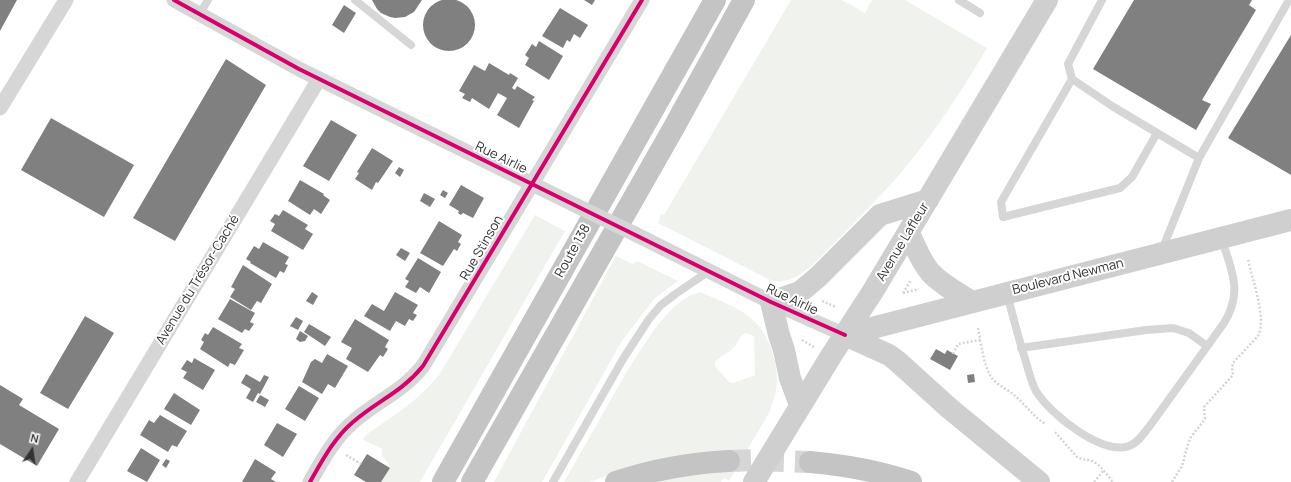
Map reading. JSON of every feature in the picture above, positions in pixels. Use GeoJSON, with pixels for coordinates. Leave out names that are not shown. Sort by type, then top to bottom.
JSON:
{"type":"FeatureCollection","features":[{"type":"Feature","properties":{"kind":"highway","name":"Route 138"},"geometry":{"type":"LineString","coordinates":[[442,482],[715,0]]}},
{"type":"Feature","properties":{"kind":"highway","name":"Route 138"},"geometry":{"type":"LineString","coordinates":[[472,482],[673,129],[744,0]]}},
{"type":"Feature","properties":{"kind":"highway"},"geometry":{"type":"LineString","coordinates":[[616,482],[683,466],[708,462],[729,461]]}},
{"type":"Feature","properties":{"kind":"highway"},"geometry":{"type":"LineString","coordinates":[[810,462],[845,466],[911,482]]}},
{"type":"Feature","properties":{"kind":"main road","name":"Avenue Lafleur"},"geometry":{"type":"LineString","coordinates":[[754,482],[800,405],[908,233],[1047,0]]}},
{"type":"Feature","properties":{"kind":"main road"},"geometry":{"type":"LineString","coordinates":[[800,405],[790,378],[771,302],[800,292],[818,277],[880,215],[928,200]]}},
{"type":"Feature","properties":{"kind":"main road","name":"Boulevard Newman"},"geometry":{"type":"LineString","coordinates":[[845,335],[1291,220]]}},
{"type":"Feature","properties":{"kind":"main road"},"geometry":{"type":"LineString","coordinates":[[908,233],[923,262],[931,273],[942,283],[972,302]]}},
{"type":"Feature","properties":{"kind":"main road","name":"Rue Airlie"},"geometry":{"type":"LineString","coordinates":[[845,335],[893,358],[955,413],[1039,482]]}},
{"type":"Feature","properties":{"kind":"street"},"geometry":{"type":"LineString","coordinates":[[0,108],[66,0]]}},
{"type":"Feature","properties":{"kind":"street","name":"Rue Stinson"},"geometry":{"type":"LineString","coordinates":[[310,482],[329,451],[344,431],[354,421],[408,383],[423,366],[642,0]]}},
{"type":"Feature","properties":{"kind":"street","name":"Rue Airlie"},"geometry":{"type":"LineString","coordinates":[[182,2],[199,14],[319,79],[634,233],[771,302],[845,335]]}},
{"type":"Feature","properties":{"kind":"street","name":"Avenue du Trésor-Caché"},"geometry":{"type":"LineString","coordinates":[[77,482],[319,79]]}},
{"type":"Feature","properties":{"kind":"lane"},"geometry":{"type":"LineString","coordinates":[[199,14],[208,0]]}},
{"type":"Feature","properties":{"kind":"lane"},"geometry":{"type":"LineString","coordinates":[[355,0],[411,45]]}},
{"type":"Feature","properties":{"kind":"lane"},"geometry":{"type":"LineString","coordinates":[[959,0],[980,13]]}},
{"type":"Feature","properties":{"kind":"lane"},"geometry":{"type":"LineString","coordinates":[[1102,0],[1068,64],[1072,79],[1112,106],[1199,158]]}},
{"type":"Feature","properties":{"kind":"lane"},"geometry":{"type":"LineString","coordinates":[[1161,253],[1199,158],[1289,0]]}},
{"type":"Feature","properties":{"kind":"lane"},"geometry":{"type":"LineString","coordinates":[[1072,79],[1001,202],[1003,217],[1120,188],[1132,177],[1157,133]]}},
{"type":"Feature","properties":{"kind":"lane"},"geometry":{"type":"LineString","coordinates":[[1006,293],[1032,381],[1042,399],[1080,432],[1091,439],[1111,447],[1122,447],[1135,443],[1141,437],[1227,319],[1233,304],[1235,293],[1232,272],[1231,235]]}},
{"type":"Feature","properties":{"kind":"lane"},"geometry":{"type":"LineString","coordinates":[[553,482],[623,358],[649,319],[661,305],[709,271]]}},
{"type":"Feature","properties":{"kind":"lane"},"geometry":{"type":"LineString","coordinates":[[1021,348],[1146,330],[1173,328],[1189,333],[1207,346]]}},
{"type":"Feature","properties":{"kind":"path"},"geometry":{"type":"LineString","coordinates":[[1172,482],[1182,466],[1188,444],[1205,419],[1204,407],[1233,375],[1233,363],[1258,336],[1260,331],[1261,313],[1248,259],[1231,235]]}},
{"type":"Feature","properties":{"kind":"path"},"geometry":{"type":"LineString","coordinates":[[972,302],[978,328]]}},
{"type":"Feature","properties":{"kind":"path"},"geometry":{"type":"LineString","coordinates":[[953,354],[958,344],[980,340]]}},
{"type":"Feature","properties":{"kind":"path"},"geometry":{"type":"LineString","coordinates":[[344,454],[361,464]]}},
{"type":"Feature","properties":{"kind":"path"},"geometry":{"type":"LineString","coordinates":[[1094,482],[1103,471]]}},
{"type":"Feature","properties":{"kind":"shaded area"},"geometry":{"type":"Polygon","coordinates":[[[791,0],[842,0],[865,13],[872,0],[905,0],[987,48],[957,97],[935,129],[893,182],[809,268],[800,275],[780,281],[770,280],[658,223],[661,214],[664,215],[791,0]]]}},
{"type":"Feature","properties":{"kind":"shaded area"},"geometry":{"type":"Polygon","coordinates":[[[535,215],[565,231],[420,482],[381,482],[390,468],[389,464],[382,456],[382,449],[362,439],[414,400],[439,375],[535,215]]]}},
{"type":"Feature","properties":{"kind":"shaded area"},"geometry":{"type":"Polygon","coordinates":[[[616,256],[633,264],[637,261],[678,281],[654,299],[622,341],[542,482],[494,482],[616,256]]]}},
{"type":"Feature","properties":{"kind":"shaded area"},"geometry":{"type":"Polygon","coordinates":[[[700,292],[727,304],[741,311],[752,319],[763,331],[767,339],[777,372],[776,388],[769,413],[729,481],[724,478],[721,482],[657,482],[691,475],[734,451],[633,467],[590,482],[564,482],[626,373],[659,324],[678,303],[700,292]],[[746,333],[744,334],[731,350],[715,362],[715,366],[729,382],[733,383],[755,375],[754,336],[746,333]]]}},
{"type":"Feature","properties":{"kind":"building"},"geometry":{"type":"Polygon","coordinates":[[[449,-1],[459,1],[467,7],[473,15],[475,25],[473,35],[467,43],[459,49],[449,51],[439,49],[431,43],[425,35],[423,25],[425,15],[431,7],[439,1],[449,-1]]]}},
{"type":"Feature","properties":{"kind":"building"},"geometry":{"type":"Polygon","coordinates":[[[0,0],[17,0],[0,31],[0,0]]]}},
{"type":"Feature","properties":{"kind":"building"},"geometry":{"type":"Polygon","coordinates":[[[372,0],[422,0],[414,12],[405,17],[395,18],[381,13],[372,0]]]}},
{"type":"Feature","properties":{"kind":"building"},"geometry":{"type":"Polygon","coordinates":[[[584,0],[595,0],[592,5],[584,0]]]}},
{"type":"Feature","properties":{"kind":"building"},"geometry":{"type":"Polygon","coordinates":[[[1134,0],[1252,0],[1249,5],[1256,10],[1202,100],[1211,104],[1196,130],[1093,69],[1134,0]]]}},
{"type":"Feature","properties":{"kind":"building"},"geometry":{"type":"Polygon","coordinates":[[[344,5],[356,13],[344,33],[332,25],[344,5]]]}},
{"type":"Feature","properties":{"kind":"building"},"geometry":{"type":"Polygon","coordinates":[[[560,8],[588,25],[580,38],[574,34],[570,42],[567,40],[563,48],[542,36],[560,8]]]}},
{"type":"Feature","properties":{"kind":"building"},"geometry":{"type":"Polygon","coordinates":[[[1291,35],[1291,175],[1228,138],[1291,35]]]}},
{"type":"Feature","properties":{"kind":"building"},"geometry":{"type":"Polygon","coordinates":[[[539,41],[563,56],[549,80],[525,65],[529,58],[525,55],[532,44],[536,47],[539,41]]]}},
{"type":"Feature","properties":{"kind":"building"},"geometry":{"type":"Polygon","coordinates":[[[226,59],[266,85],[175,241],[133,218],[226,59]]]}},
{"type":"Feature","properties":{"kind":"building"},"geometry":{"type":"Polygon","coordinates":[[[489,63],[509,75],[510,73],[518,78],[512,88],[515,90],[517,86],[535,97],[532,100],[534,101],[519,128],[497,115],[507,98],[498,93],[489,109],[472,98],[470,102],[462,98],[465,94],[459,91],[474,65],[485,71],[489,63]]]}},
{"type":"Feature","properties":{"kind":"building"},"geometry":{"type":"Polygon","coordinates":[[[51,118],[134,165],[104,217],[21,170],[51,118]]]}},
{"type":"Feature","properties":{"kind":"building"},"geometry":{"type":"Polygon","coordinates":[[[331,120],[357,135],[329,181],[303,166],[331,120]]]}},
{"type":"Feature","properties":{"kind":"building"},"geometry":{"type":"Polygon","coordinates":[[[372,148],[393,161],[378,183],[376,182],[372,190],[355,179],[359,173],[357,172],[372,148]]]}},
{"type":"Feature","properties":{"kind":"building"},"geometry":{"type":"Polygon","coordinates":[[[399,167],[404,170],[400,177],[395,173],[399,167]]]}},
{"type":"Feature","properties":{"kind":"building"},"geometry":{"type":"Polygon","coordinates":[[[300,180],[324,194],[323,195],[330,200],[321,214],[314,209],[310,215],[288,201],[300,180]]]}},
{"type":"Feature","properties":{"kind":"building"},"geometry":{"type":"Polygon","coordinates":[[[461,185],[484,198],[473,218],[463,213],[461,215],[458,213],[459,211],[449,205],[461,185]]]}},
{"type":"Feature","properties":{"kind":"building"},"geometry":{"type":"Polygon","coordinates":[[[443,190],[448,193],[445,198],[440,195],[443,190]]]}},
{"type":"Feature","properties":{"kind":"building"},"geometry":{"type":"Polygon","coordinates":[[[424,193],[435,199],[430,207],[420,201],[424,193]]]}},
{"type":"Feature","properties":{"kind":"building"},"geometry":{"type":"Polygon","coordinates":[[[283,210],[308,225],[305,229],[313,234],[303,250],[271,231],[275,224],[270,221],[275,214],[279,216],[283,210]]]}},
{"type":"Feature","properties":{"kind":"building"},"geometry":{"type":"Polygon","coordinates":[[[439,221],[462,235],[458,242],[461,244],[457,251],[454,249],[443,266],[420,253],[439,221]]]}},
{"type":"Feature","properties":{"kind":"building"},"geometry":{"type":"Polygon","coordinates":[[[263,242],[289,257],[285,264],[288,265],[284,273],[280,271],[276,278],[250,263],[251,262],[246,259],[254,246],[259,249],[263,242]]]}},
{"type":"Feature","properties":{"kind":"building"},"geometry":{"type":"Polygon","coordinates":[[[401,248],[410,253],[405,261],[396,255],[401,248]]]}},
{"type":"Feature","properties":{"kind":"building"},"geometry":{"type":"Polygon","coordinates":[[[418,258],[441,272],[429,293],[420,287],[416,293],[405,287],[409,281],[405,279],[418,258]]]}},
{"type":"Feature","properties":{"kind":"building"},"geometry":{"type":"Polygon","coordinates":[[[243,265],[272,284],[261,303],[257,301],[251,310],[230,297],[235,289],[231,287],[243,265]]]}},
{"type":"Feature","properties":{"kind":"building"},"geometry":{"type":"Polygon","coordinates":[[[312,292],[318,296],[313,305],[306,301],[312,292]]]}},
{"type":"Feature","properties":{"kind":"building"},"geometry":{"type":"Polygon","coordinates":[[[395,292],[418,305],[413,313],[417,315],[413,321],[409,319],[405,326],[396,321],[390,331],[364,316],[372,304],[384,311],[395,292]]]}},
{"type":"Feature","properties":{"kind":"building"},"geometry":{"type":"Polygon","coordinates":[[[230,299],[255,313],[250,322],[254,324],[249,331],[245,329],[242,333],[218,319],[230,299]]]}},
{"type":"Feature","properties":{"kind":"building"},"geometry":{"type":"Polygon","coordinates":[[[85,316],[114,333],[68,409],[40,393],[85,316]]]}},
{"type":"Feature","properties":{"kind":"building"},"geometry":{"type":"Polygon","coordinates":[[[296,317],[303,321],[298,330],[290,326],[296,317]]]}},
{"type":"Feature","properties":{"kind":"building"},"geometry":{"type":"Polygon","coordinates":[[[355,319],[389,340],[385,347],[388,349],[383,357],[380,355],[368,372],[346,359],[352,348],[341,342],[355,319]]]}},
{"type":"Feature","properties":{"kind":"building"},"geometry":{"type":"Polygon","coordinates":[[[309,324],[331,337],[325,346],[304,332],[309,324]]]}},
{"type":"Feature","properties":{"kind":"building"},"geometry":{"type":"Polygon","coordinates":[[[213,327],[242,344],[239,348],[244,350],[235,365],[230,363],[228,367],[200,349],[204,342],[201,340],[205,333],[208,335],[213,327]]]}},
{"type":"Feature","properties":{"kind":"building"},"geometry":{"type":"Polygon","coordinates":[[[300,331],[308,336],[305,341],[300,342],[296,339],[300,331]]]}},
{"type":"Feature","properties":{"kind":"building"},"geometry":{"type":"Polygon","coordinates":[[[936,349],[945,354],[947,350],[958,356],[950,370],[930,359],[936,349]]]}},
{"type":"Feature","properties":{"kind":"building"},"geometry":{"type":"Polygon","coordinates":[[[327,354],[348,366],[335,388],[328,384],[322,394],[302,382],[311,362],[315,359],[322,363],[327,354]]]}},
{"type":"Feature","properties":{"kind":"building"},"geometry":{"type":"Polygon","coordinates":[[[194,358],[215,370],[203,390],[183,378],[187,372],[181,369],[187,360],[192,363],[194,358]]]}},
{"type":"Feature","properties":{"kind":"building"},"geometry":{"type":"Polygon","coordinates":[[[246,374],[260,382],[264,375],[269,377],[260,394],[258,393],[253,402],[246,398],[251,389],[241,383],[246,374]]]}},
{"type":"Feature","properties":{"kind":"building"},"geometry":{"type":"Polygon","coordinates":[[[974,374],[975,382],[968,383],[967,375],[974,374]]]}},
{"type":"Feature","properties":{"kind":"building"},"geometry":{"type":"Polygon","coordinates":[[[0,385],[23,399],[19,405],[59,429],[37,466],[0,444],[0,385]]]}},
{"type":"Feature","properties":{"kind":"building"},"geometry":{"type":"Polygon","coordinates":[[[299,386],[319,398],[305,421],[285,409],[299,386]]]}},
{"type":"Feature","properties":{"kind":"building"},"geometry":{"type":"Polygon","coordinates":[[[174,393],[200,410],[191,425],[164,409],[174,393]]]}},
{"type":"Feature","properties":{"kind":"building"},"geometry":{"type":"Polygon","coordinates":[[[260,395],[269,400],[265,407],[256,402],[260,395]]]}},
{"type":"Feature","properties":{"kind":"building"},"geometry":{"type":"Polygon","coordinates":[[[160,415],[187,431],[177,447],[172,445],[168,452],[140,435],[149,420],[154,423],[160,415]]]}},
{"type":"Feature","properties":{"kind":"building"},"geometry":{"type":"Polygon","coordinates":[[[277,423],[297,434],[283,457],[264,445],[277,423]]]}},
{"type":"Feature","properties":{"kind":"building"},"geometry":{"type":"Polygon","coordinates":[[[141,448],[160,460],[147,482],[127,471],[141,448]]]}},
{"type":"Feature","properties":{"kind":"building"},"geometry":{"type":"Polygon","coordinates":[[[367,454],[390,468],[381,482],[366,482],[354,475],[367,454]]]}},
{"type":"Feature","properties":{"kind":"building"},"geometry":{"type":"Polygon","coordinates":[[[166,459],[170,461],[166,468],[162,465],[166,459]]]}},
{"type":"Feature","properties":{"kind":"building"},"geometry":{"type":"Polygon","coordinates":[[[255,459],[276,472],[271,479],[276,482],[242,482],[255,459]]]}},
{"type":"Feature","properties":{"kind":"tunnel"},"geometry":{"type":"LineString","coordinates":[[729,461],[756,460],[810,462]]}},
{"type":"Feature","properties":{"kind":"cycle path"},"geometry":{"type":"LineString","coordinates":[[174,0],[299,69],[771,302],[845,335]]}},
{"type":"Feature","properties":{"kind":"cycle path"},"geometry":{"type":"LineString","coordinates":[[310,482],[329,450],[346,428],[407,383],[423,366],[642,0]]}}]}
